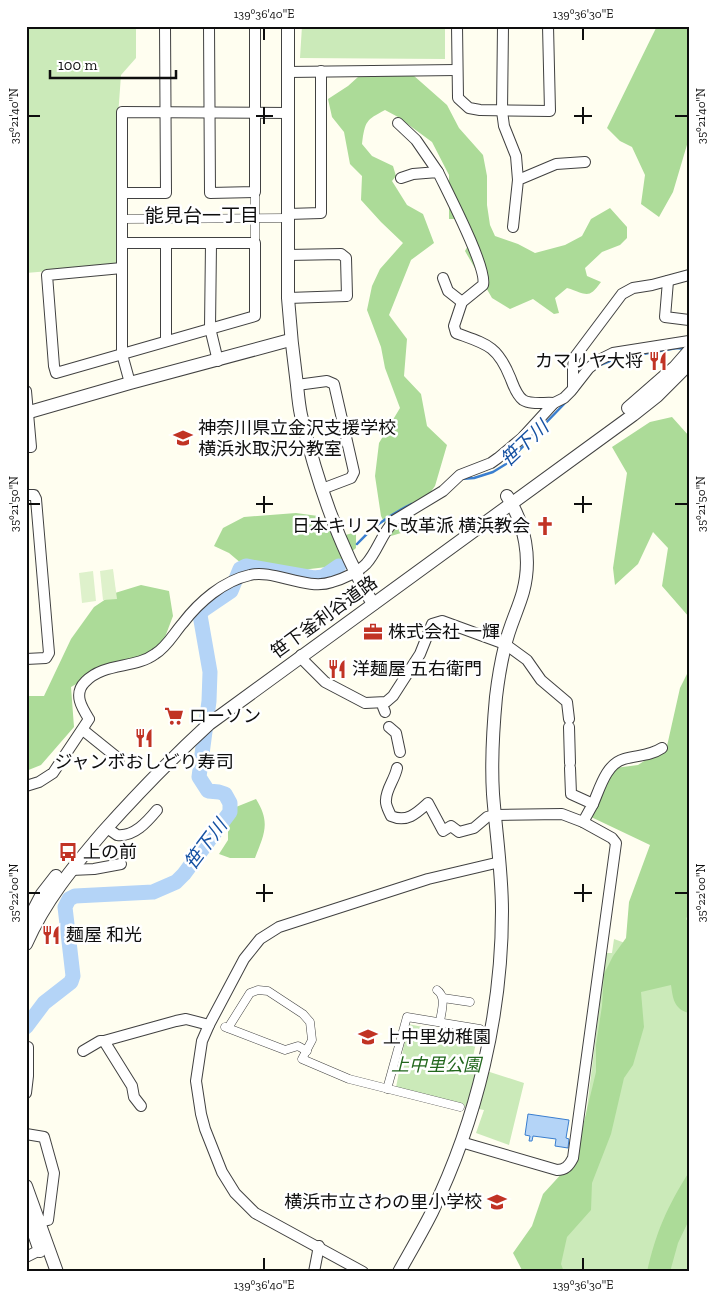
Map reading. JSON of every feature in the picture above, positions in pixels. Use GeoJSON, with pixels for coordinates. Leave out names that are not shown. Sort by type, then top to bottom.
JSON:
{"type":"FeatureCollection","features":[{"type":"Feature","properties":{"kind":"street"},"geometry":{"type":"LineString","coordinates":[[122,193],[166,193],[165,26]]}},
{"type":"Feature","properties":{"kind":"street"},"geometry":{"type":"LineString","coordinates":[[209,26],[210,193],[256,192]]}},
{"type":"Feature","properties":{"kind":"street"},"geometry":{"type":"LineString","coordinates":[[122,268],[47,275],[56,372],[255,316],[254,26]]}},
{"type":"Feature","properties":{"kind":"street"},"geometry":{"type":"LineString","coordinates":[[288,26],[288,298],[290,340],[301,414],[322,488],[355,572],[371,600]]}},
{"type":"Feature","properties":{"kind":"street"},"geometry":{"type":"LineString","coordinates":[[457,26],[458,98],[469,108],[502,111],[550,111],[548,26]]}},
{"type":"Feature","properties":{"kind":"street"},"geometry":{"type":"LineString","coordinates":[[503,26],[502,111],[504,126],[516,156],[518,180],[513,227]]}},
{"type":"Feature","properties":{"kind":"street"},"geometry":{"type":"LineString","coordinates":[[288,72],[457,70]]}},
{"type":"Feature","properties":{"kind":"street"},"geometry":{"type":"LineString","coordinates":[[122,219],[254,219],[321,213],[321,71]]}},
{"type":"Feature","properties":{"kind":"street"},"geometry":{"type":"LineString","coordinates":[[130,383],[122,354],[122,112],[288,113]]}},
{"type":"Feature","properties":{"kind":"street"},"geometry":{"type":"LineString","coordinates":[[398,123],[416,140],[438,172],[467,232],[484,276],[483,285],[462,302],[454,326],[456,333],[488,344],[501,358],[516,390],[523,400],[554,403]]}},
{"type":"Feature","properties":{"kind":"street"},"geometry":{"type":"LineString","coordinates":[[518,180],[556,164],[586,162]]}},
{"type":"Feature","properties":{"kind":"street"},"geometry":{"type":"LineString","coordinates":[[402,178],[413,174],[438,172]]}},
{"type":"Feature","properties":{"kind":"street"},"geometry":{"type":"LineString","coordinates":[[122,243],[255,243]]}},
{"type":"Feature","properties":{"kind":"street"},"geometry":{"type":"LineString","coordinates":[[166,243],[166,341]]}},
{"type":"Feature","properties":{"kind":"street"},"geometry":{"type":"LineString","coordinates":[[211,244],[210,328],[218,361]]}},
{"type":"Feature","properties":{"kind":"street"},"geometry":{"type":"LineString","coordinates":[[288,255],[341,254],[346,258],[347,296],[288,298]]}},
{"type":"Feature","properties":{"kind":"street"},"geometry":{"type":"LineString","coordinates":[[573,388],[572,368],[574,358],[622,294],[633,288],[689,275]]}},
{"type":"Feature","properties":{"kind":"street"},"geometry":{"type":"LineString","coordinates":[[443,278],[448,291],[462,302]]}},
{"type":"Feature","properties":{"kind":"street"},"geometry":{"type":"LineString","coordinates":[[668,281],[665,317],[689,320]]}},
{"type":"Feature","properties":{"kind":"street"},"geometry":{"type":"LineString","coordinates":[[27,412],[290,340]]}},
{"type":"Feature","properties":{"kind":"street"},"geometry":{"type":"LineString","coordinates":[[26,786],[39,782],[53,774],[89,720],[79,700],[81,689],[85,682],[102,671],[143,661],[155,655],[199,603],[228,585],[252,574],[311,584],[322,584],[331,583],[355,572],[365,565],[389,526],[447,488],[460,475],[491,463],[498,458],[522,438],[554,403],[564,398],[589,368],[599,360],[613,353],[689,341]]}},
{"type":"Feature","properties":{"kind":"street","name":"笹下釜利谷道路"},"geometry":{"type":"LineString","coordinates":[[26,944],[48,902],[71,870],[167,763],[224,707],[509,499],[635,403],[675,366],[687,358]]}},
{"type":"Feature","properties":{"kind":"street"},"geometry":{"type":"LineString","coordinates":[[297,385],[327,381],[334,384],[354,472],[351,478],[322,488]]}},
{"type":"Feature","properties":{"kind":"street"},"geometry":{"type":"LineString","coordinates":[[26,391],[31,447],[26,447]]}},
{"type":"Feature","properties":{"kind":"street"},"geometry":{"type":"LineString","coordinates":[[26,495],[34,495],[36,499],[48,653],[46,658],[26,659]]}},
{"type":"Feature","properties":{"kind":"street"},"geometry":{"type":"LineString","coordinates":[[399,1272],[431,1213],[461,1142],[490,1043],[500,960],[502,913],[492,760],[496,697],[505,644],[526,579],[526,544],[516,510],[509,499]]}},
{"type":"Feature","properties":{"kind":"street","name":"笹下釜利谷道路"},"geometry":{"type":"LineString","coordinates":[[26,925],[42,894],[60,870],[160,758],[200,720],[224,707],[301,655],[371,600]]}},
{"type":"Feature","properties":{"kind":"street"},"geometry":{"type":"LineString","coordinates":[[301,655],[304,662],[325,682],[365,703],[386,702],[393,696],[420,654],[432,624],[442,621],[505,644],[527,660],[541,680],[567,702],[571,794],[593,804]]}},
{"type":"Feature","properties":{"kind":"street"},"geometry":{"type":"LineString","coordinates":[[389,727],[396,733],[400,752]]}},
{"type":"Feature","properties":{"kind":"street"},"geometry":{"type":"LineString","coordinates":[[83,730],[119,759]]}},
{"type":"Feature","properties":{"kind":"street"},"geometry":{"type":"LineString","coordinates":[[583,822],[609,770],[614,765],[624,759],[650,755],[662,748]]}},
{"type":"Feature","properties":{"kind":"street"},"geometry":{"type":"LineString","coordinates":[[397,768],[386,799],[391,816],[398,819],[412,816],[428,803],[443,831],[451,826],[459,832],[474,828],[487,817],[496,815],[562,814],[583,822],[612,838],[616,843],[573,1158],[570,1164],[563,1170],[557,1170],[461,1142]]}},
{"type":"Feature","properties":{"kind":"street"},"geometry":{"type":"LineString","coordinates":[[107,828],[117,835],[132,833],[147,822],[157,810]]}},
{"type":"Feature","properties":{"kind":"street"},"geometry":{"type":"LineString","coordinates":[[363,1272],[255,1213],[235,1193],[222,1172],[205,1129],[197,1098],[196,1081],[202,1042],[209,1024],[244,959],[260,939],[279,927],[428,879],[500,862]]}},
{"type":"Feature","properties":{"kind":"street"},"geometry":{"type":"LineString","coordinates":[[71,870],[94,869],[121,864]]}},
{"type":"Feature","properties":{"kind":"street"},"geometry":{"type":"LineString","coordinates":[[307,1051],[298,1046],[285,1050],[226,1027],[250,994],[258,990],[268,991],[307,1017],[312,1028],[312,1035],[307,1051],[302,1060],[349,1079],[460,1107]]}},
{"type":"Feature","properties":{"kind":"street"},"geometry":{"type":"LineString","coordinates":[[437,990],[443,998],[440,1022]]}},
{"type":"Feature","properties":{"kind":"street"},"geometry":{"type":"LineString","coordinates":[[443,998],[470,1002]]}},
{"type":"Feature","properties":{"kind":"street"},"geometry":{"type":"LineString","coordinates":[[387,1089],[407,1017],[480,1029]]}},
{"type":"Feature","properties":{"kind":"street"},"geometry":{"type":"LineString","coordinates":[[83,1051],[100,1041],[176,1021],[186,1019],[209,1024]]}},
{"type":"Feature","properties":{"kind":"street"},"geometry":{"type":"LineString","coordinates":[[104,1041],[132,1086],[134,1097],[141,1106]]}},
{"type":"Feature","properties":{"kind":"street"},"geometry":{"type":"LineString","coordinates":[[26,1093],[28,1047]]}},
{"type":"Feature","properties":{"kind":"street"},"geometry":{"type":"LineString","coordinates":[[26,1134],[44,1137],[54,1173],[48,1220],[35,1223]]}},
{"type":"Feature","properties":{"kind":"street"},"geometry":{"type":"LineString","coordinates":[[26,1186],[40,1250],[48,1272]]}},
{"type":"Feature","properties":{"kind":"street"},"geometry":{"type":"LineString","coordinates":[[26,1211],[35,1223],[57,1272]]}},
{"type":"Feature","properties":{"kind":"street"},"geometry":{"type":"LineString","coordinates":[[314,1272],[318,1246]]}},
{"type":"Feature","properties":{"kind":"street"},"geometry":{"type":"LineString","coordinates":[[26,1257],[40,1250]]}},
{"type":"Feature","properties":{"kind":"green space"},"geometry":{"type":"Polygon","coordinates":[[[26,26],[136,26],[136,58],[121,75],[117,130],[120,265],[26,273],[26,26]]]}},
{"type":"Feature","properties":{"kind":"green space"},"geometry":{"type":"Polygon","coordinates":[[[302,26],[445,26],[445,59],[300,58],[302,26]]]}},
{"type":"Feature","properties":{"kind":"green space"},"geometry":{"type":"Polygon","coordinates":[[[657,26],[689,26],[689,138],[673,192],[659,217],[641,204],[645,175],[632,147],[620,141],[607,128],[657,26]]]}},
{"type":"Feature","properties":{"kind":"green space"},"geometry":{"type":"Polygon","coordinates":[[[413,75],[447,105],[459,128],[483,155],[487,176],[487,205],[490,225],[495,236],[518,244],[535,253],[565,245],[582,236],[591,219],[610,208],[627,227],[627,238],[620,245],[602,252],[585,268],[587,276],[601,282],[593,291],[587,294],[567,288],[555,298],[559,313],[554,314],[533,299],[510,309],[492,298],[465,251],[474,235],[467,219],[449,219],[449,175],[432,142],[398,117],[385,110],[370,119],[364,130],[362,144],[372,156],[393,166],[396,176],[392,181],[407,205],[423,214],[434,243],[411,260],[389,315],[407,339],[404,376],[421,394],[427,426],[447,445],[435,486],[401,533],[391,536],[381,516],[375,476],[379,443],[400,408],[367,310],[372,286],[380,269],[403,243],[361,200],[362,176],[350,164],[344,132],[332,117],[328,99],[358,77],[413,75]]]}},
{"type":"Feature","properties":{"kind":"green space"},"geometry":{"type":"Polygon","coordinates":[[[672,417],[689,436],[689,617],[662,586],[668,548],[653,532],[638,564],[615,585],[613,568],[627,473],[612,447],[650,422],[672,417]]]}},
{"type":"Feature","properties":{"kind":"green space"},"geometry":{"type":"Polygon","coordinates":[[[296,513],[318,516],[335,538],[356,532],[356,548],[335,566],[310,569],[278,577],[248,569],[229,553],[214,546],[223,528],[244,517],[296,513]]]}},
{"type":"Feature","properties":{"kind":"green space"},"geometry":{"type":"Polygon","coordinates":[[[113,569],[117,599],[103,600],[100,571],[113,569]]]}},
{"type":"Feature","properties":{"kind":"green space"},"geometry":{"type":"Polygon","coordinates":[[[93,571],[96,601],[82,603],[79,573],[93,571]]]}},
{"type":"Feature","properties":{"kind":"green space"},"geometry":{"type":"Polygon","coordinates":[[[141,585],[169,591],[173,616],[162,645],[140,657],[117,661],[71,687],[74,727],[41,765],[26,771],[26,696],[44,696],[71,639],[94,607],[115,593],[141,585]]]}},
{"type":"Feature","properties":{"kind":"green space"},"geometry":{"type":"Polygon","coordinates":[[[689,670],[689,912],[686,919],[689,923],[689,1013],[680,1009],[675,1003],[671,985],[641,992],[644,1027],[633,1065],[624,1078],[611,1134],[592,1183],[591,1210],[567,1237],[561,1264],[564,1272],[523,1272],[513,1253],[532,1226],[543,1194],[575,1159],[596,1072],[596,1045],[602,1006],[604,974],[613,956],[626,938],[629,902],[650,845],[589,816],[615,768],[638,765],[667,746],[680,688],[689,670]]]}},
{"type":"Feature","properties":{"kind":"green space"},"geometry":{"type":"Polygon","coordinates":[[[256,799],[261,807],[265,822],[263,835],[255,858],[230,858],[219,854],[228,840],[228,824],[236,807],[256,799]]]}},
{"type":"Feature","properties":{"kind":"green space"},"geometry":{"type":"Polygon","coordinates":[[[689,860],[689,1272],[535,1272],[580,1165],[606,953],[612,953],[614,939],[625,943],[689,860]]]}},
{"type":"Feature","properties":{"kind":"green space","name":"上中里公園"},"geometry":{"type":"Polygon","coordinates":[[[408,1024],[477,1038],[471,1066],[524,1083],[509,1145],[476,1133],[484,1110],[395,1093],[408,1024]]]}},
{"type":"Feature","properties":{"kind":"green space"},"geometry":{"type":"Polygon","coordinates":[[[689,1172],[689,1220],[678,1243],[670,1272],[647,1272],[654,1244],[663,1220],[689,1172]]]}},
{"type":"Feature","properties":{"kind":"water"},"geometry":{"type":"Polygon","coordinates":[[[528,1114],[569,1120],[566,1138],[569,1139],[568,1148],[555,1146],[556,1139],[533,1136],[532,1141],[529,1141],[530,1136],[525,1135],[528,1114]]]}},
{"type":"Feature","properties":{"kind":"waterway","name":"笹下川"},"geometry":{"type":"LineString","coordinates":[[600,365],[615,359],[677,348],[685,349]]}},
{"type":"Feature","properties":{"kind":"waterway","name":"笹下川"},"geometry":{"type":"LineString","coordinates":[[461,479],[474,478],[493,472],[506,464],[566,402]]}},
{"type":"Feature","properties":{"kind":"waterway","name":"笹下川"},"geometry":{"type":"LineString","coordinates":[[357,544],[382,521],[412,504]]}},
{"type":"Feature","properties":{"kind":"waterway","name":"笹下川"},"geometry":{"type":"LineString","coordinates":[[26,1027],[44,1003],[71,982],[73,976],[65,907],[69,899],[75,896],[153,892],[176,882],[230,812],[230,803],[225,794],[208,791],[199,777],[209,701],[210,672],[200,615],[203,610],[231,591],[240,569],[246,566],[314,578],[323,577],[339,566]]}},
{"type":"Feature","properties":{"kind":"place","name":"カマリヤ大将"},"geometry":{"type":"Point","coordinates":[658,361]}},
{"type":"Feature","properties":{"kind":"place","name":"神奈川県立金沢支援学校 横浜氷取沢分教室"},"geometry":{"type":"Point","coordinates":[183,438]}},
{"type":"Feature","properties":{"kind":"place","name":"日本キリスト改革派 横浜教会"},"geometry":{"type":"Point","coordinates":[545,526]}},
{"type":"Feature","properties":{"kind":"place","name":"株式会社 一輝"},"geometry":{"type":"Point","coordinates":[373,632]}},
{"type":"Feature","properties":{"kind":"place","name":"洋麺屋 五右衛門"},"geometry":{"type":"Point","coordinates":[337,669]}},
{"type":"Feature","properties":{"kind":"place","name":"ローソン"},"geometry":{"type":"Point","coordinates":[174,716]}},
{"type":"Feature","properties":{"kind":"place","name":"ジャンボおしどり寿司"},"geometry":{"type":"Point","coordinates":[144,738]}},
{"type":"Feature","properties":{"kind":"place","name":"上の前"},"geometry":{"type":"Point","coordinates":[68,852]}},
{"type":"Feature","properties":{"kind":"place","name":"麺屋 和光"},"geometry":{"type":"Point","coordinates":[51,935]}},
{"type":"Feature","properties":{"kind":"place","name":"上中里幼稚園"},"geometry":{"type":"Point","coordinates":[368,1037]}},
{"type":"Feature","properties":{"kind":"place","name":"横浜市立さわの里小学校"},"geometry":{"type":"Point","coordinates":[497,1202]}},
{"type":"Feature","properties":{"kind":"district","name":"能見台一丁目"},"geometry":{"type":"Point","coordinates":[202,215]}}]}
